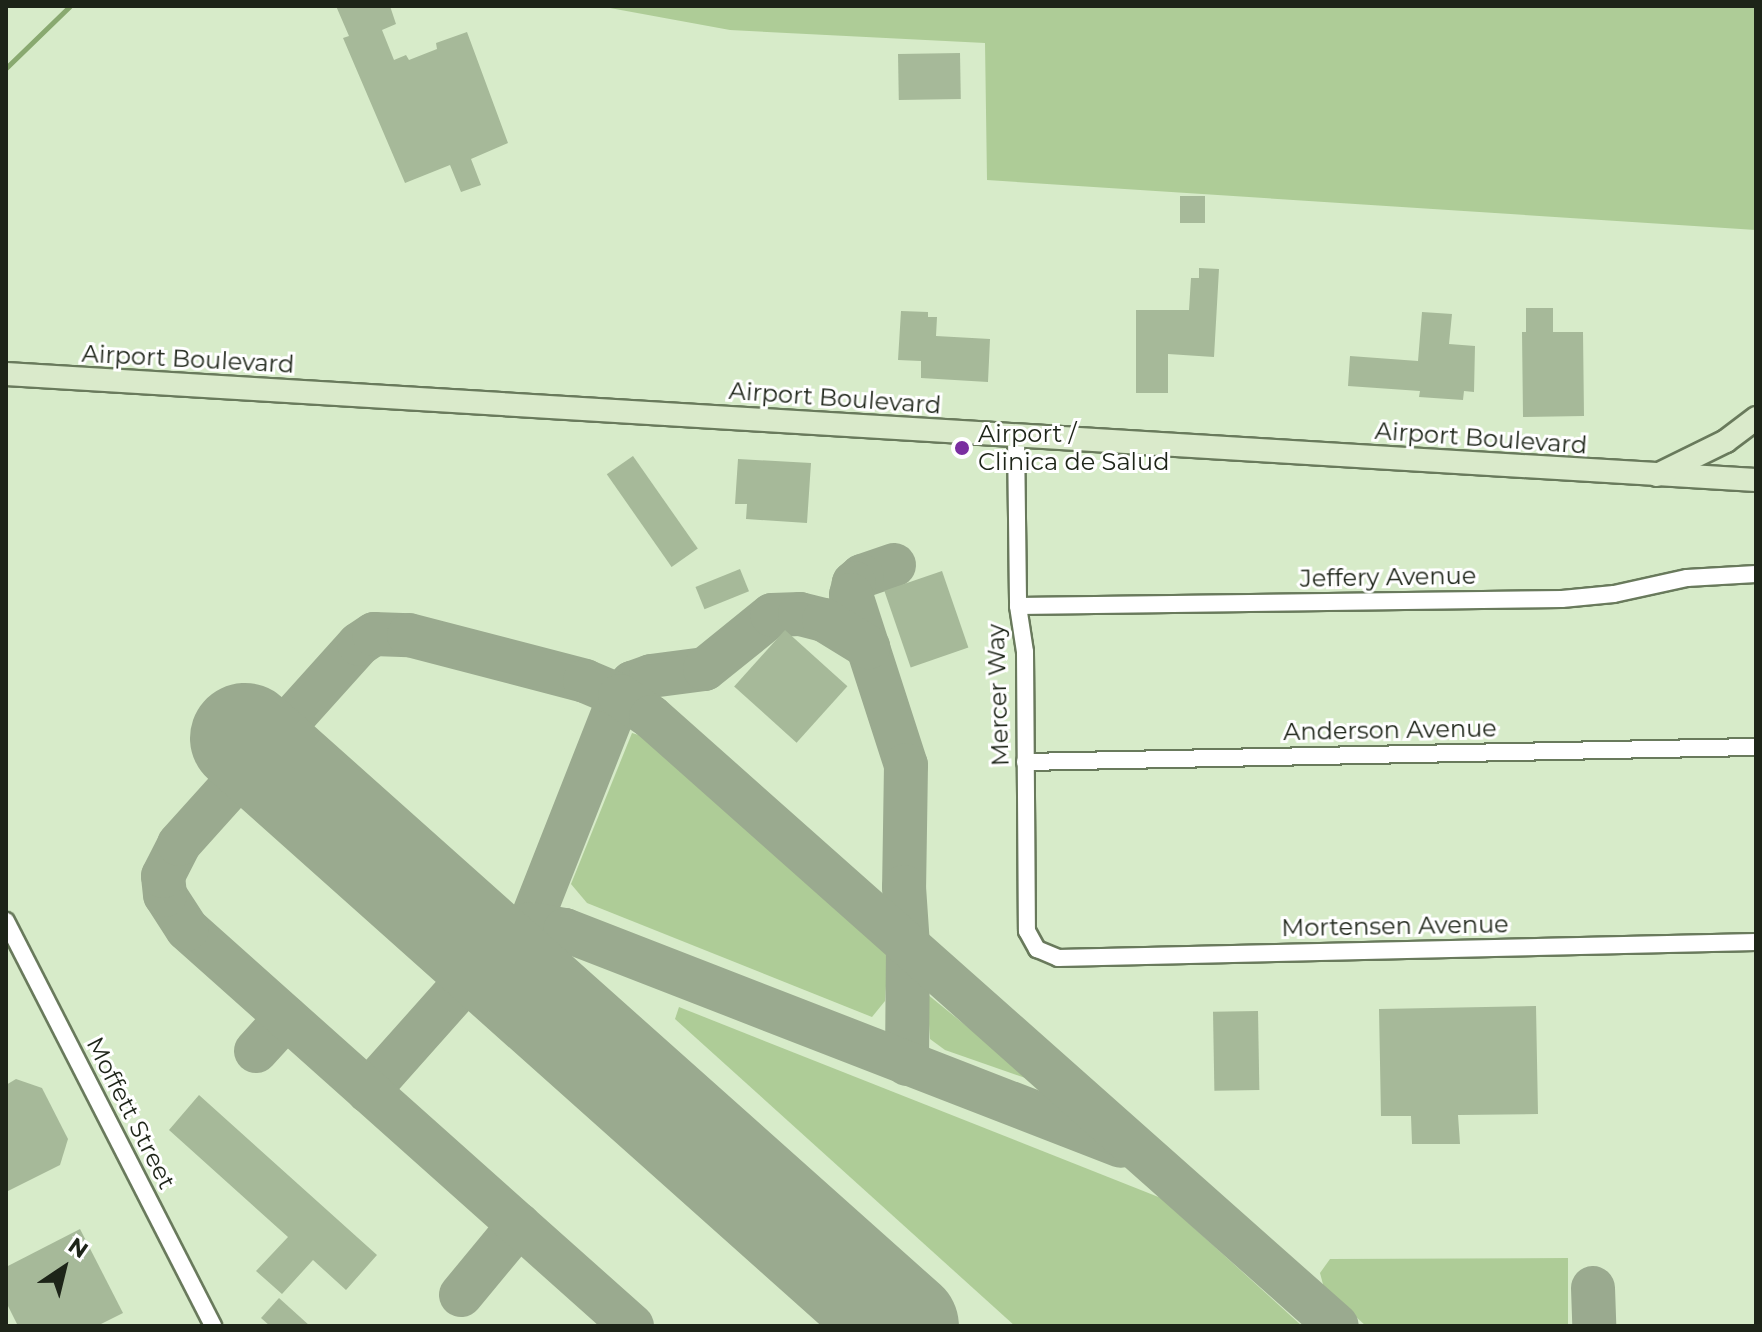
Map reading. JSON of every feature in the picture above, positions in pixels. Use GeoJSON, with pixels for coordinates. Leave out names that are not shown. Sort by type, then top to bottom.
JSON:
{"type":"FeatureCollection","features":[{"type":"Feature","properties":{"kind":"main road","name":"Airport Boulevard"},"geometry":{"type":"LineString","coordinates":[[6,374],[1756,480]]}},
{"type":"Feature","properties":{"kind":"main road"},"geometry":{"type":"LineString","coordinates":[[1656,476],[1726,441],[1756,418]]}},
{"type":"Feature","properties":{"kind":"street","name":"Mercer Way"},"geometry":{"type":"LineString","coordinates":[[1016,436],[1018,606],[1025,652],[1027,931],[1037,949]]}},
{"type":"Feature","properties":{"kind":"street","name":"Jeffery Avenue"},"geometry":{"type":"LineString","coordinates":[[1018,606],[1562,599],[1614,594],[1687,578],[1756,574]]}},
{"type":"Feature","properties":{"kind":"street","name":"Anderson Avenue"},"geometry":{"type":"LineString","coordinates":[[1025,762],[1756,747]]}},
{"type":"Feature","properties":{"kind":"street","name":"Moffett Street"},"geometry":{"type":"LineString","coordinates":[[6,921],[213,1326]]}},
{"type":"Feature","properties":{"kind":"street","name":"Mortensen Avenue"},"geometry":{"type":"LineString","coordinates":[[1037,949],[1058,958],[1756,942]]}},
{"type":"Feature","properties":{"kind":"green space"},"geometry":{"type":"Polygon","coordinates":[[[599,6],[1756,6],[1756,230],[987,180],[985,43],[730,30],[599,6]]]}},
{"type":"Feature","properties":{"kind":"green space"},"geometry":{"type":"Polygon","coordinates":[[[632,733],[649,738],[888,955],[885,1001],[872,1017],[587,903],[571,884],[632,733]]]}},
{"type":"Feature","properties":{"kind":"green space"},"geometry":{"type":"Polygon","coordinates":[[[927,994],[1034,1081],[945,1050],[930,1039],[927,994]]]}},
{"type":"Feature","properties":{"kind":"green space"},"geometry":{"type":"Polygon","coordinates":[[[679,1007],[1161,1198],[1302,1326],[1015,1326],[675,1019],[679,1007]]]}},
{"type":"Feature","properties":{"kind":"green space"},"geometry":{"type":"Polygon","coordinates":[[[1568,1258],[1568,1326],[1366,1326],[1324,1288],[1320,1273],[1330,1259],[1568,1258]]]}},
{"type":"Feature","properties":{"kind":"building"},"geometry":{"type":"Polygon","coordinates":[[[336,6],[390,6],[396,24],[382,30],[394,60],[406,55],[409,60],[437,49],[436,43],[467,32],[508,143],[471,159],[481,185],[461,192],[450,165],[405,183],[343,38],[349,36],[336,6]]]}},
{"type":"Feature","properties":{"kind":"building"},"geometry":{"type":"Polygon","coordinates":[[[960,53],[961,99],[899,100],[898,54],[960,53]]]}},
{"type":"Feature","properties":{"kind":"building"},"geometry":{"type":"Polygon","coordinates":[[[1180,196],[1205,196],[1205,223],[1180,223],[1180,196]]]}},
{"type":"Feature","properties":{"kind":"building"},"geometry":{"type":"Polygon","coordinates":[[[1199,268],[1219,269],[1214,357],[1168,354],[1168,393],[1136,393],[1136,310],[1189,310],[1191,278],[1199,278],[1199,268]]]}},
{"type":"Feature","properties":{"kind":"building"},"geometry":{"type":"Polygon","coordinates":[[[1526,308],[1553,308],[1553,332],[1583,332],[1584,416],[1523,417],[1522,332],[1526,332],[1526,308]]]}},
{"type":"Feature","properties":{"kind":"building"},"geometry":{"type":"Polygon","coordinates":[[[901,311],[928,312],[928,317],[937,317],[936,336],[990,339],[988,382],[921,378],[921,361],[898,360],[901,311]]]}},
{"type":"Feature","properties":{"kind":"building"},"geometry":{"type":"Polygon","coordinates":[[[1422,312],[1452,314],[1449,344],[1475,346],[1474,392],[1464,391],[1463,400],[1419,397],[1420,391],[1348,386],[1350,356],[1418,361],[1422,312]]]}},
{"type":"Feature","properties":{"kind":"building"},"geometry":{"type":"Polygon","coordinates":[[[633,456],[698,549],[672,567],[607,474],[633,456]]]}},
{"type":"Feature","properties":{"kind":"building"},"geometry":{"type":"Polygon","coordinates":[[[738,459],[811,463],[807,523],[746,519],[747,504],[735,504],[738,459]]]}},
{"type":"Feature","properties":{"kind":"building"},"geometry":{"type":"Polygon","coordinates":[[[740,569],[749,591],[704,609],[695,587],[740,569]]]}},
{"type":"Feature","properties":{"kind":"building"},"geometry":{"type":"Polygon","coordinates":[[[942,571],[968,648],[911,667],[884,591],[942,571]]]}},
{"type":"Feature","properties":{"kind":"building"},"geometry":{"type":"Polygon","coordinates":[[[785,630],[847,686],[797,743],[734,686],[785,630]]]}},
{"type":"Feature","properties":{"kind":"building"},"geometry":{"type":"Polygon","coordinates":[[[1536,1006],[1538,1114],[1458,1115],[1460,1144],[1412,1144],[1411,1116],[1381,1116],[1379,1009],[1536,1006]]]}},
{"type":"Feature","properties":{"kind":"building"},"geometry":{"type":"Polygon","coordinates":[[[1258,1011],[1259,1090],[1214,1091],[1213,1012],[1258,1011]]]}},
{"type":"Feature","properties":{"kind":"building"},"geometry":{"type":"Polygon","coordinates":[[[16,1079],[42,1088],[68,1139],[60,1165],[6,1192],[6,1085],[16,1079]]]}},
{"type":"Feature","properties":{"kind":"building"},"geometry":{"type":"Polygon","coordinates":[[[199,1095],[377,1255],[346,1290],[313,1260],[282,1294],[256,1271],[288,1237],[169,1130],[199,1095]]]}},
{"type":"Feature","properties":{"kind":"building"},"geometry":{"type":"Polygon","coordinates":[[[80,1229],[123,1313],[97,1326],[18,1326],[6,1302],[6,1267],[80,1229]]]}},
{"type":"Feature","properties":{"kind":"building"},"geometry":{"type":"Polygon","coordinates":[[[279,1298],[310,1326],[270,1326],[261,1318],[279,1298]]]}},
{"type":"Feature","properties":{"kind":"waterway"},"geometry":{"type":"LineString","coordinates":[[6,68],[70,6]]}},
{"type":"Feature","properties":{"kind":"taxiway"},"geometry":{"type":"LineString","coordinates":[[894,565],[862,576],[854,583],[851,595],[906,765],[904,887],[908,946],[907,1064]]}},
{"type":"Feature","properties":{"kind":"taxiway"},"geometry":{"type":"LineString","coordinates":[[530,924],[620,696],[632,683],[651,676],[705,669],[772,615],[800,614],[824,620],[868,647]]}},
{"type":"Feature","properties":{"kind":"taxiway"},"geometry":{"type":"LineString","coordinates":[[632,1326],[187,929],[165,895],[163,876],[179,844],[359,644],[374,634],[409,635],[585,681],[620,696],[651,717],[1337,1326]]}},
{"type":"Feature","properties":{"kind":"taxiway"},"geometry":{"type":"LineString","coordinates":[[368,1091],[508,934],[530,924],[565,930],[1121,1146]]}},
{"type":"Feature","properties":{"kind":"taxiway"},"geometry":{"type":"LineString","coordinates":[[256,1051],[286,1018]]}},
{"type":"Feature","properties":{"kind":"taxiway"},"geometry":{"type":"LineString","coordinates":[[461,1295],[519,1225]]}},
{"type":"Feature","properties":{"kind":"taxiway"},"geometry":{"type":"LineString","coordinates":[[1593,1288],[1594,1326]]}},
{"type":"Feature","properties":{"kind":"runway"},"geometry":{"type":"LineString","coordinates":[[245,738],[904,1326]]}},
{"type":"Feature","properties":{"kind":"place","name":"Airport / Clinica de Salud"},"geometry":{"type":"Point","coordinates":[962,448]}}]}
